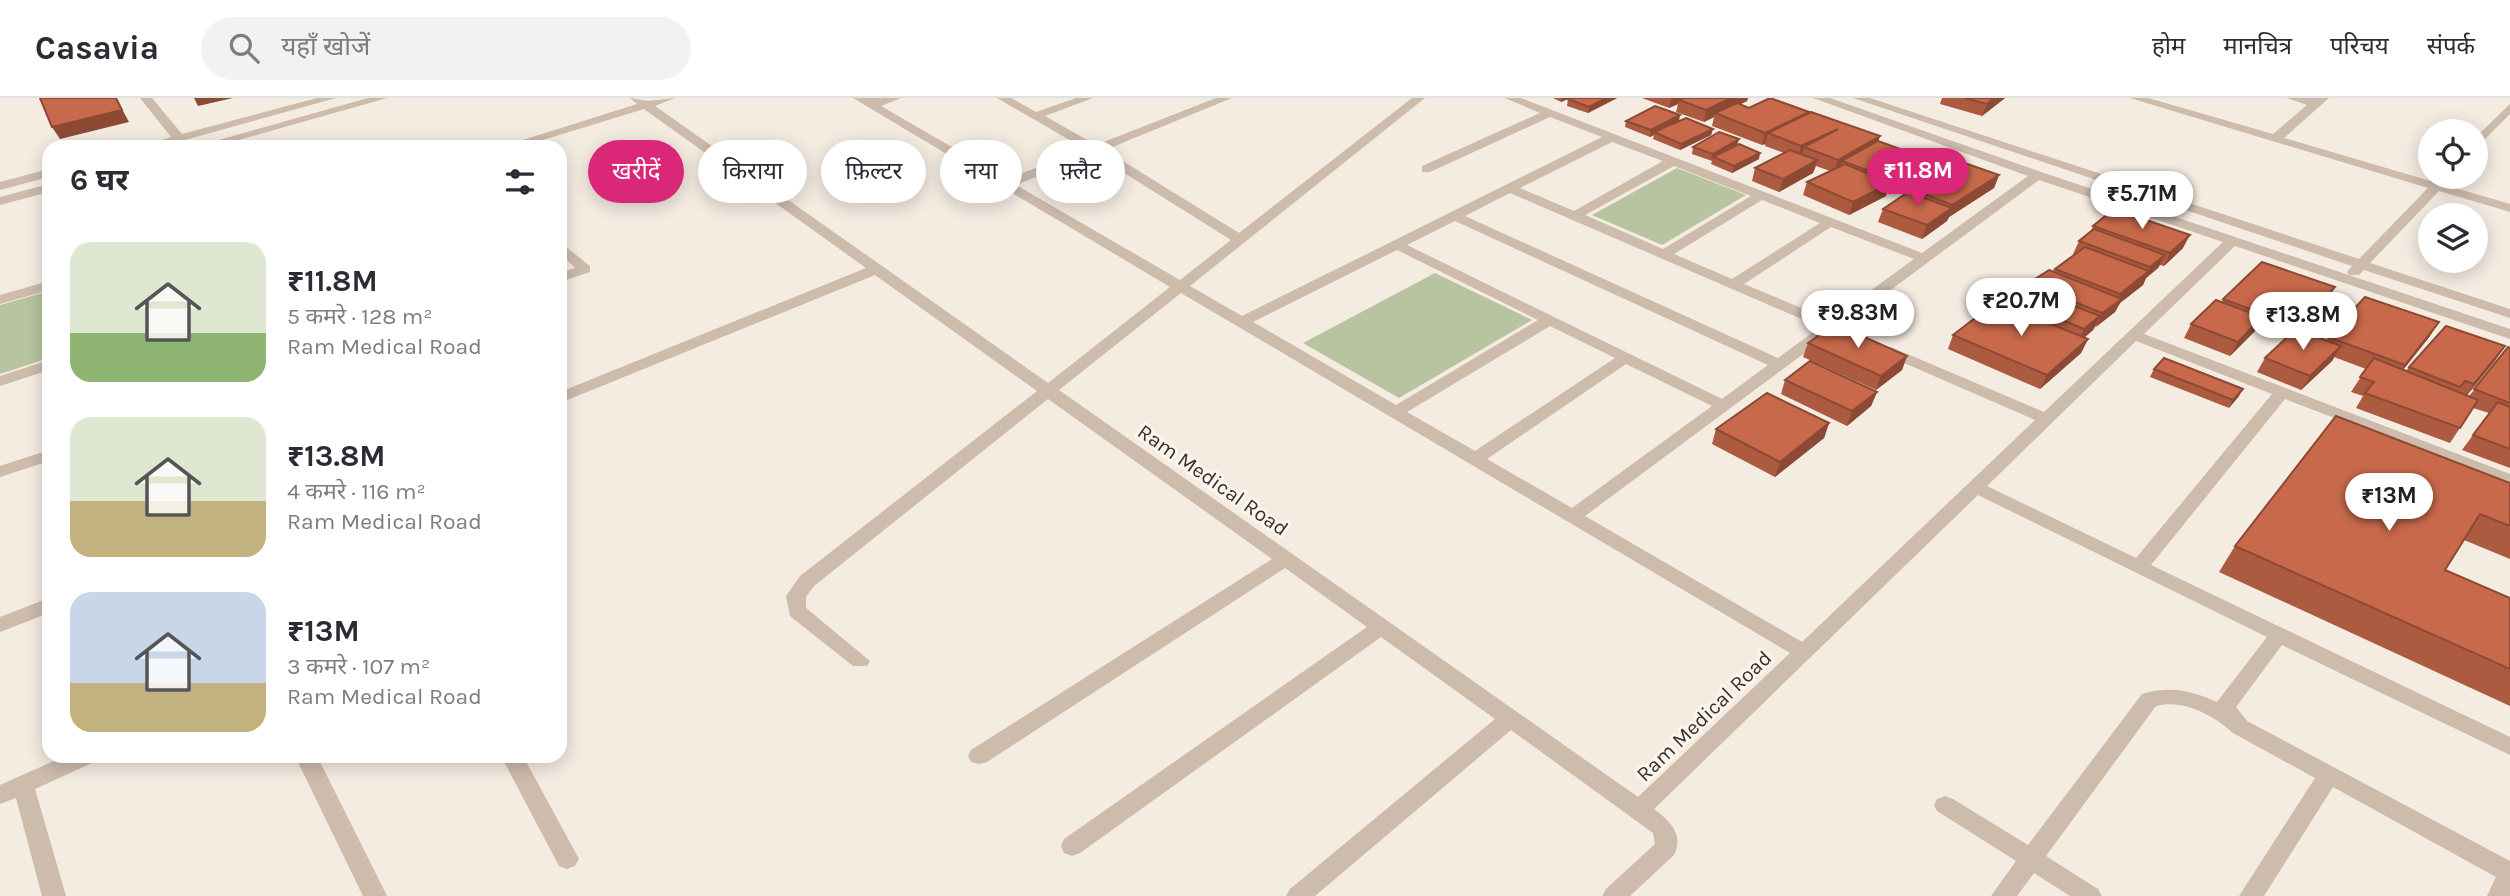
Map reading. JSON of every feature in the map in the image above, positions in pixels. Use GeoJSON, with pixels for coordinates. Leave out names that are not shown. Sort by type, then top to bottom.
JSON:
{"type":"FeatureCollection","features":[{"type":"Feature","properties":{"kind":"street"},"geometry":{"type":"LineString","coordinates":[[146,98],[179,138]]}},
{"type":"Feature","properties":{"kind":"street"},"geometry":{"type":"LineString","coordinates":[[172,140],[330,98]]}},
{"type":"Feature","properties":{"kind":"street"},"geometry":{"type":"LineString","coordinates":[[226,140],[381,98]]}},
{"type":"Feature","properties":{"kind":"street"},"geometry":{"type":"LineString","coordinates":[[528,140],[641,102],[669,98]]}},
{"type":"Feature","properties":{"kind":"street"},"geometry":{"type":"LineString","coordinates":[[866,102],[895,98]]}},
{"type":"Feature","properties":{"kind":"street"},"geometry":{"type":"LineString","coordinates":[[1003,98],[1079,140]]}},
{"type":"Feature","properties":{"kind":"street"},"geometry":{"type":"LineString","coordinates":[[1035,116],[1087,98]]}},
{"type":"Feature","properties":{"kind":"street"},"geometry":{"type":"LineString","coordinates":[[1118,140],[1226,98]]}},
{"type":"Feature","properties":{"kind":"street"},"geometry":{"type":"LineString","coordinates":[[860,661],[797,611],[796,596],[807,582],[1419,98]]}},
{"type":"Feature","properties":{"kind":"street"},"geometry":{"type":"LineString","coordinates":[[1511,98],[1926,259]]}},
{"type":"Feature","properties":{"kind":"street"},"geometry":{"type":"LineString","coordinates":[[1819,98],[2037,175],[2510,334]]}},
{"type":"Feature","properties":{"kind":"street"},"geometry":{"type":"LineString","coordinates":[[1859,98],[2510,314]]}},
{"type":"Feature","properties":{"kind":"street"},"geometry":{"type":"LineString","coordinates":[[2136,98],[2275,139],[2418,176]]}},
{"type":"Feature","properties":{"kind":"street"},"geometry":{"type":"LineString","coordinates":[[2293,98],[2319,101]]}},
{"type":"Feature","properties":{"kind":"street"},"geometry":{"type":"LineString","coordinates":[[2497,98],[2510,101]]}},
{"type":"Feature","properties":{"kind":"street"},"geometry":{"type":"LineString","coordinates":[[2275,139],[2319,101]]}},
{"type":"Feature","properties":{"kind":"street","name":"Ram Medical Road"},"geometry":{"type":"LineString","coordinates":[[641,102],[1639,810],[2233,240]]}},
{"type":"Feature","properties":{"kind":"street"},"geometry":{"type":"LineString","coordinates":[[866,102],[940,145]]}},
{"type":"Feature","properties":{"kind":"street"},"geometry":{"type":"LineString","coordinates":[[2488,131],[2510,107]]}},
{"type":"Feature","properties":{"kind":"street"},"geometry":{"type":"LineString","coordinates":[[1426,169],[1550,113]]}},
{"type":"Feature","properties":{"kind":"street"},"geometry":{"type":"LineString","coordinates":[[1242,322],[1612,137]]}},
{"type":"Feature","properties":{"kind":"street"},"geometry":{"type":"LineString","coordinates":[[1574,216],[1673,161]]}},
{"type":"Feature","properties":{"kind":"street"},"geometry":{"type":"LineString","coordinates":[[1125,168],[1239,239]]}},
{"type":"Feature","properties":{"kind":"street"},"geometry":{"type":"LineString","coordinates":[[0,186],[42,175]]}},
{"type":"Feature","properties":{"kind":"street"},"geometry":{"type":"LineString","coordinates":[[1573,516],[2037,175]]}},
{"type":"Feature","properties":{"kind":"street"},"geometry":{"type":"LineString","coordinates":[[1510,188],[2046,419]]}},
{"type":"Feature","properties":{"kind":"street"},"geometry":{"type":"LineString","coordinates":[[2348,278],[2435,189]]}},
{"type":"Feature","properties":{"kind":"street"},"geometry":{"type":"LineString","coordinates":[[2460,189],[2510,208]]}},
{"type":"Feature","properties":{"kind":"street"},"geometry":{"type":"LineString","coordinates":[[0,201],[42,190]]}},
{"type":"Feature","properties":{"kind":"street"},"geometry":{"type":"LineString","coordinates":[[1022,193],[1804,652]]}},
{"type":"Feature","properties":{"kind":"street"},"geometry":{"type":"LineString","coordinates":[[1664,254],[1761,195]]}},
{"type":"Feature","properties":{"kind":"street"},"geometry":{"type":"LineString","coordinates":[[1455,216],[1780,365]]}},
{"type":"Feature","properties":{"kind":"street"},"geometry":{"type":"LineString","coordinates":[[1734,284],[1830,222]]}},
{"type":"Feature","properties":{"kind":"street"},"geometry":{"type":"LineString","coordinates":[[1397,245],[1724,406]]}},
{"type":"Feature","properties":{"kind":"street"},"geometry":{"type":"LineString","coordinates":[[567,252],[585,269],[567,275]]}},
{"type":"Feature","properties":{"kind":"street"},"geometry":{"type":"LineString","coordinates":[[567,395],[877,269]]}},
{"type":"Feature","properties":{"kind":"street"},"geometry":{"type":"LineString","coordinates":[[0,300],[42,287]]}},
{"type":"Feature","properties":{"kind":"street"},"geometry":{"type":"LineString","coordinates":[[1395,412],[1549,320]]}},
{"type":"Feature","properties":{"kind":"street"},"geometry":{"type":"LineString","coordinates":[[2134,335],[2510,480]]}},
{"type":"Feature","properties":{"kind":"street"},"geometry":{"type":"LineString","coordinates":[[1475,459],[1625,358]]}},
{"type":"Feature","properties":{"kind":"street"},"geometry":{"type":"LineString","coordinates":[[0,381],[42,367]]}},
{"type":"Feature","properties":{"kind":"street"},"geometry":{"type":"LineString","coordinates":[[2139,567],[2282,392]]}},
{"type":"Feature","properties":{"kind":"street"},"geometry":{"type":"LineString","coordinates":[[0,472],[42,457]]}},
{"type":"Feature","properties":{"kind":"street"},"geometry":{"type":"LineString","coordinates":[[1975,487],[2510,747]]}},
{"type":"Feature","properties":{"kind":"street"},"geometry":{"type":"LineString","coordinates":[[979,756],[1286,559]]}},
{"type":"Feature","properties":{"kind":"street"},"geometry":{"type":"LineString","coordinates":[[0,625],[42,608]]}},
{"type":"Feature","properties":{"kind":"street"},"geometry":{"type":"LineString","coordinates":[[1072,846],[1381,627]]}},
{"type":"Feature","properties":{"kind":"street"},"geometry":{"type":"LineString","coordinates":[[2229,717],[2225,706],[2279,635]]}},
{"type":"Feature","properties":{"kind":"street"},"geometry":{"type":"LineString","coordinates":[[2003,896],[2149,700],[2164,694],[2183,697],[2229,717],[2240,727],[2510,872],[2499,896]]}},
{"type":"Feature","properties":{"kind":"street"},"geometry":{"type":"LineString","coordinates":[[1298,896],[1510,719]]}},
{"type":"Feature","properties":{"kind":"street"},"geometry":{"type":"LineString","coordinates":[[0,795],[71,763]]}},
{"type":"Feature","properties":{"kind":"street"},"geometry":{"type":"LineString","coordinates":[[309,763],[375,896]]}},
{"type":"Feature","properties":{"kind":"street"},"geometry":{"type":"LineString","coordinates":[[516,763],[567,859]]}},
{"type":"Feature","properties":{"kind":"street"},"geometry":{"type":"LineString","coordinates":[[2251,896],[2329,775]]}},
{"type":"Feature","properties":{"kind":"street"},"geometry":{"type":"LineString","coordinates":[[23,785],[54,896]]}},
{"type":"Feature","properties":{"kind":"street"},"geometry":{"type":"LineString","coordinates":[[1945,805],[2090,896]]}},
{"type":"Feature","properties":{"kind":"street"},"geometry":{"type":"LineString","coordinates":[[1614,896],[1666,848],[1667,837],[1661,826],[1639,810]]}},
{"type":"Feature","properties":{"kind":"green space"},"geometry":{"type":"Polygon","coordinates":[[[1677,168],[1746,195],[1662,245],[1592,215],[1677,168]]]}},
{"type":"Feature","properties":{"kind":"green space"},"geometry":{"type":"Polygon","coordinates":[[[1435,273],[1532,320],[1399,398],[1303,343],[1435,273]]]}},
{"type":"Feature","properties":{"kind":"green space"},"geometry":{"type":"Polygon","coordinates":[[[42,293],[42,360],[0,374],[0,305],[42,293]]]}},
{"type":"Feature","properties":{"kind":"building"},"geometry":{"type":"Polygon","coordinates":[[[40,98],[116,98],[122,110],[52,127],[40,98]]]}},
{"type":"Feature","properties":{"kind":"building"},"geometry":{"type":"Polygon","coordinates":[[[1606,98],[1589,107],[1568,99],[1606,98]]]}},
{"type":"Feature","properties":{"kind":"building"},"geometry":{"type":"Polygon","coordinates":[[[1731,98],[1706,110],[1679,100],[1731,98]]]}},
{"type":"Feature","properties":{"kind":"building"},"geometry":{"type":"Polygon","coordinates":[[[1770,98],[1809,112],[1765,133],[1715,113],[1737,103],[1749,108],[1770,98]]]}},
{"type":"Feature","properties":{"kind":"building"},"geometry":{"type":"Polygon","coordinates":[[[1965,98],[1994,98],[1987,104],[1965,98]]]}},
{"type":"Feature","properties":{"kind":"building"},"geometry":{"type":"Polygon","coordinates":[[[1655,106],[1680,115],[1651,130],[1626,121],[1655,106]]]}},
{"type":"Feature","properties":{"kind":"building"},"geometry":{"type":"Polygon","coordinates":[[[1811,112],[1880,136],[1838,160],[1804,147],[1838,129],[1801,146],[1768,133],[1811,112]]]}},
{"type":"Feature","properties":{"kind":"building"},"geometry":{"type":"Polygon","coordinates":[[[1686,118],[1713,129],[1681,144],[1654,132],[1686,118]]]}},
{"type":"Feature","properties":{"kind":"building"},"geometry":{"type":"Polygon","coordinates":[[[1719,132],[1739,139],[1713,154],[1693,147],[1719,132]]]}},
{"type":"Feature","properties":{"kind":"building"},"geometry":{"type":"Polygon","coordinates":[[[1878,141],[1911,153],[1875,173],[1842,161],[1878,141]]]}},
{"type":"Feature","properties":{"kind":"building"},"geometry":{"type":"Polygon","coordinates":[[[1739,144],[1760,153],[1734,166],[1713,157],[1739,144]]]}},
{"type":"Feature","properties":{"kind":"building"},"geometry":{"type":"Polygon","coordinates":[[[1790,150],[1817,160],[1783,179],[1755,168],[1790,150]]]}},
{"type":"Feature","properties":{"kind":"building"},"geometry":{"type":"Polygon","coordinates":[[[1956,160],[1999,175],[1952,205],[1909,188],[1928,177],[1911,171],[1924,162],[1941,169],[1956,160]]]}},
{"type":"Feature","properties":{"kind":"building"},"geometry":{"type":"Polygon","coordinates":[[[1845,164],[1890,183],[1853,202],[1807,182],[1845,164]]]}},
{"type":"Feature","properties":{"kind":"building"},"geometry":{"type":"Polygon","coordinates":[[[1908,192],[1952,208],[1927,225],[1883,209],[1908,192]]]}},
{"type":"Feature","properties":{"kind":"building"},"geometry":{"type":"Polygon","coordinates":[[[2114,209],[2190,235],[2170,253],[2093,226],[2114,209]]]}},
{"type":"Feature","properties":{"kind":"building"},"geometry":{"type":"Polygon","coordinates":[[[2094,229],[2165,255],[2150,267],[2079,241],[2094,229]]]}},
{"type":"Feature","properties":{"kind":"building"},"geometry":{"type":"Polygon","coordinates":[[[2085,247],[2149,271],[2120,294],[2055,269],[2085,247]]]}},
{"type":"Feature","properties":{"kind":"building"},"geometry":{"type":"Polygon","coordinates":[[[2262,262],[2335,287],[2299,327],[2223,299],[2262,262]]]}},
{"type":"Feature","properties":{"kind":"building"},"geometry":{"type":"Polygon","coordinates":[[[2049,270],[2122,299],[2102,313],[2029,283],[2049,270]]]}},
{"type":"Feature","properties":{"kind":"building"},"geometry":{"type":"Polygon","coordinates":[[[2026,287],[2100,316],[2084,329],[2010,299],[2026,287]]]}},
{"type":"Feature","properties":{"kind":"building"},"geometry":{"type":"Polygon","coordinates":[[[2365,297],[2439,322],[2405,365],[2328,337],[2365,297]]]}},
{"type":"Feature","properties":{"kind":"building"},"geometry":{"type":"Polygon","coordinates":[[[2216,300],[2262,317],[2238,342],[2191,324],[2216,300]]]}},
{"type":"Feature","properties":{"kind":"building"},"geometry":{"type":"Polygon","coordinates":[[[1996,302],[2088,339],[2047,375],[1953,335],[1996,302]]]}},
{"type":"Feature","properties":{"kind":"building"},"geometry":{"type":"Polygon","coordinates":[[[1835,324],[1907,356],[1881,376],[1808,343],[1835,324]]]}},
{"type":"Feature","properties":{"kind":"building"},"geometry":{"type":"Polygon","coordinates":[[[2446,326],[2505,346],[2474,384],[2465,381],[2460,387],[2409,367],[2446,326]]]}},
{"type":"Feature","properties":{"kind":"building"},"geometry":{"type":"Polygon","coordinates":[[[2296,329],[2341,346],[2310,376],[2265,358],[2296,329]]]}},
{"type":"Feature","properties":{"kind":"building"},"geometry":{"type":"Polygon","coordinates":[[[2508,347],[2510,348],[2510,403],[2474,389],[2508,347]]]}},
{"type":"Feature","properties":{"kind":"building"},"geometry":{"type":"Polygon","coordinates":[[[2164,358],[2243,389],[2233,400],[2154,369],[2164,358]]]}},
{"type":"Feature","properties":{"kind":"building"},"geometry":{"type":"Polygon","coordinates":[[[2374,358],[2478,400],[2460,428],[2365,393],[2374,382],[2360,377],[2374,358]]]}},
{"type":"Feature","properties":{"kind":"building"},"geometry":{"type":"Polygon","coordinates":[[[1810,361],[1877,392],[1852,411],[1785,380],[1810,361]]]}},
{"type":"Feature","properties":{"kind":"building"},"geometry":{"type":"Polygon","coordinates":[[[1767,393],[1829,423],[1780,462],[1716,429],[1767,393]]]}},
{"type":"Feature","properties":{"kind":"building"},"geometry":{"type":"Polygon","coordinates":[[[2498,402],[2510,407],[2510,449],[2473,435],[2498,402]]]}},
{"type":"Feature","properties":{"kind":"building"},"geometry":{"type":"Polygon","coordinates":[[[2336,416],[2510,483],[2510,526],[2480,514],[2445,570],[2510,598],[2510,669],[2235,546],[2336,416]]]}}]}
